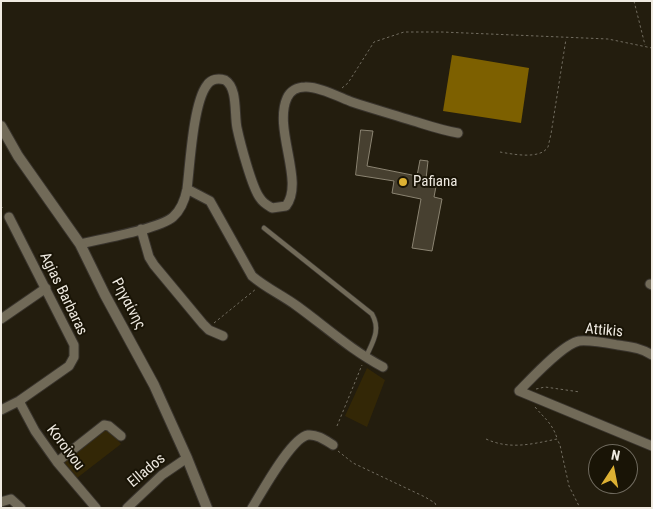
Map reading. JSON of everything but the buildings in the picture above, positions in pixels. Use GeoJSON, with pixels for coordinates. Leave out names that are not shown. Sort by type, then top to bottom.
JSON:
{"type":"FeatureCollection","features":[{"type":"Feature","properties":{"kind":"street"},"geometry":{"type":"LineString","coordinates":[[80,244],[141,229],[172,218],[181,206],[187,189],[200,99],[211,81],[220,79],[231,87],[237,128],[258,196],[272,208],[286,206],[290,201],[292,193],[284,123],[286,99],[294,90],[306,87],[458,133]]}},
{"type":"Feature","properties":{"kind":"street","name":"Ρηγαίνης"},"geometry":{"type":"LineString","coordinates":[[1,126],[18,156],[80,244],[105,295],[154,385],[207,508]]}},
{"type":"Feature","properties":{"kind":"street"},"geometry":{"type":"LineString","coordinates":[[187,189],[210,200],[246,269],[252,276],[285,297],[365,358],[383,367]]}},
{"type":"Feature","properties":{"kind":"street","name":"Agias Barbaras"},"geometry":{"type":"LineString","coordinates":[[1,410],[19,401],[69,366],[74,357],[74,345],[9,216]]}},
{"type":"Feature","properties":{"kind":"street"},"geometry":{"type":"LineString","coordinates":[[141,229],[151,261],[203,324],[223,336]]}},
{"type":"Feature","properties":{"kind":"street"},"geometry":{"type":"LineString","coordinates":[[1,319],[46,288]]}},
{"type":"Feature","properties":{"kind":"street","name":"Attikis"},"geometry":{"type":"LineString","coordinates":[[652,355],[641,349],[581,341],[568,346],[519,391],[652,446]]}},
{"type":"Feature","properties":{"kind":"street","name":"Koroivou"},"geometry":{"type":"LineString","coordinates":[[19,401],[35,431],[57,462],[96,508]]}},
{"type":"Feature","properties":{"kind":"street"},"geometry":{"type":"LineString","coordinates":[[57,462],[104,425],[109,426],[121,436]]}},
{"type":"Feature","properties":{"kind":"street"},"geometry":{"type":"LineString","coordinates":[[252,508],[281,462],[299,439],[304,436],[316,435],[333,445]]}},
{"type":"Feature","properties":{"kind":"street","name":"Ellados"},"geometry":{"type":"LineString","coordinates":[[127,508],[162,475],[187,458]]}},
{"type":"Feature","properties":{"kind":"street"},"geometry":{"type":"LineString","coordinates":[[1,502],[11,499],[21,508]]}},
{"type":"Feature","properties":{"kind":"lane"},"geometry":{"type":"LineString","coordinates":[[264,228],[372,314],[377,325],[373,343],[365,358]]}},
{"type":"Feature","properties":{"kind":"path"},"geometry":{"type":"LineString","coordinates":[[634,1],[645,46]]}},
{"type":"Feature","properties":{"kind":"path"},"geometry":{"type":"LineString","coordinates":[[334,95],[348,83],[374,42],[404,32],[608,39],[652,48]]}},
{"type":"Feature","properties":{"kind":"path"},"geometry":{"type":"LineString","coordinates":[[500,152],[521,156],[542,152],[547,148],[551,134],[566,38]]}},
{"type":"Feature","properties":{"kind":"path"},"geometry":{"type":"LineString","coordinates":[[208,328],[262,284]]}},
{"type":"Feature","properties":{"kind":"path"},"geometry":{"type":"LineString","coordinates":[[337,426],[365,358]]}},
{"type":"Feature","properties":{"kind":"path"},"geometry":{"type":"LineString","coordinates":[[486,439],[498,445],[524,446],[557,439],[569,486],[580,508]]}},
{"type":"Feature","properties":{"kind":"path"},"geometry":{"type":"LineString","coordinates":[[333,445],[354,464],[425,497],[434,502],[437,508]]}},
{"type":"Feature","properties":{"kind":"shaded area"},"geometry":{"type":"Polygon","coordinates":[[[452,55],[529,68],[521,123],[443,111],[452,55]]]}},
{"type":"Feature","properties":{"kind":"shaded area"},"geometry":{"type":"Polygon","coordinates":[[[367,368],[385,380],[367,427],[345,416],[367,368]]]}},
{"type":"Feature","properties":{"kind":"shaded area"},"geometry":{"type":"Polygon","coordinates":[[[108,429],[121,444],[77,478],[62,460],[108,429]]]}},
{"type":"Feature","properties":{"kind":"place","name":"Pafiana"},"geometry":{"type":"Point","coordinates":[403,182]}}]}
